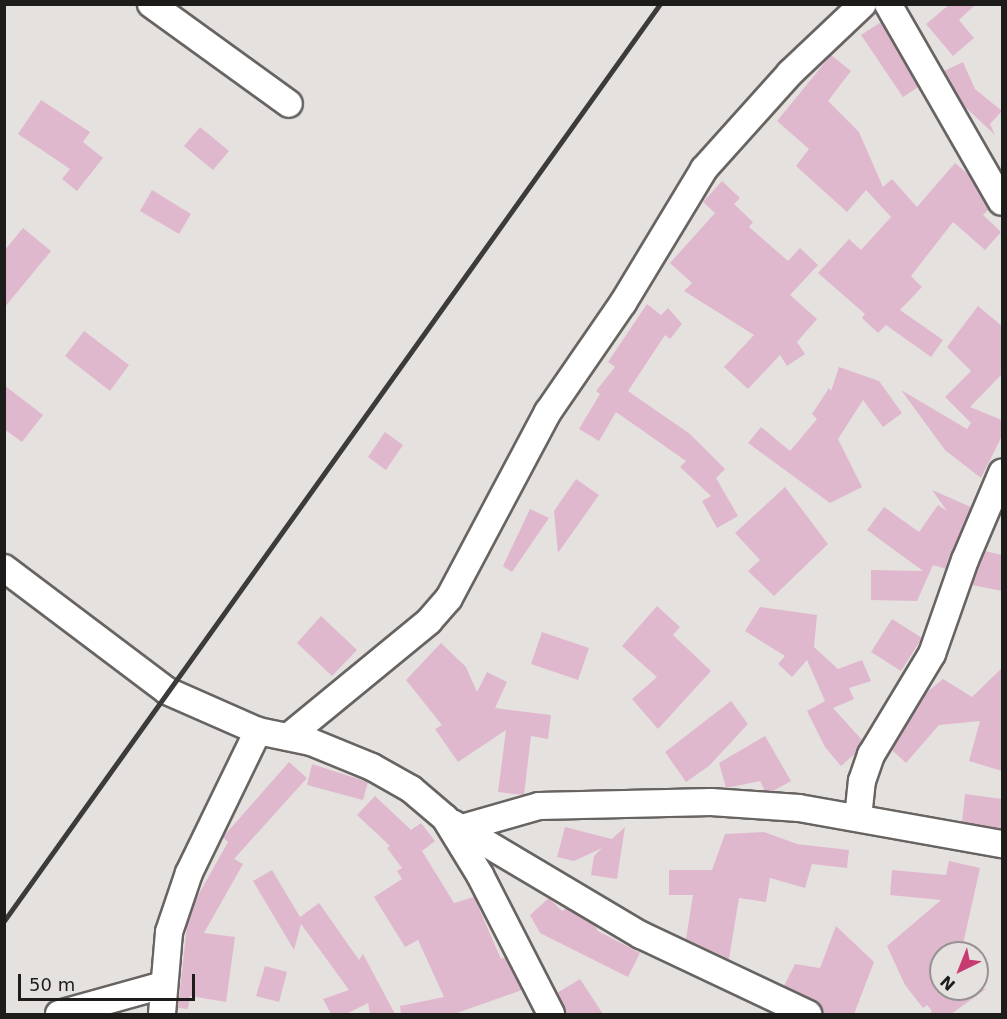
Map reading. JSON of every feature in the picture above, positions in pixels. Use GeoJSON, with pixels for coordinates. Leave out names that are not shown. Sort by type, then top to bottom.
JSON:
{"type":"FeatureCollection","features":[{"type":"Feature","properties":{"kind":"street"},"geometry":{"type":"LineString","coordinates":[[151,4],[289,104]]}},
{"type":"Feature","properties":{"kind":"street"},"geometry":{"type":"LineString","coordinates":[[288,737],[429,621],[449,598],[543,420],[623,303],[704,169],[790,73],[863,4]]}},
{"type":"Feature","properties":{"kind":"street"},"geometry":{"type":"LineString","coordinates":[[888,4],[1002,202]]}},
{"type":"Feature","properties":{"kind":"street"},"geometry":{"type":"LineString","coordinates":[[858,818],[862,781],[871,755],[932,654],[965,560],[1002,473]]}},
{"type":"Feature","properties":{"kind":"street"},"geometry":{"type":"LineString","coordinates":[[4,568],[167,692],[258,731],[312,742],[372,767],[411,789],[453,823],[641,935],[808,1014]]}},
{"type":"Feature","properties":{"kind":"street"},"geometry":{"type":"LineString","coordinates":[[162,1014],[169,932],[189,873],[258,731]]}},
{"type":"Feature","properties":{"kind":"street"},"geometry":{"type":"LineString","coordinates":[[453,823],[539,806],[581,803],[752,804],[858,818],[1002,844]]}},
{"type":"Feature","properties":{"kind":"street"},"geometry":{"type":"LineString","coordinates":[[453,823],[512,932],[551,1014]]}},
{"type":"Feature","properties":{"kind":"street"},"geometry":{"type":"LineString","coordinates":[[59,1014],[163,985]]}},
{"type":"Feature","properties":{"kind":"building"},"geometry":{"type":"Polygon","coordinates":[[[950,4],[976,4],[959,20],[974,38],[953,56],[926,24],[950,4]]]}},
{"type":"Feature","properties":{"kind":"building"},"geometry":{"type":"Polygon","coordinates":[[[881,22],[918,87],[903,97],[861,35],[881,22]]]}},
{"type":"Feature","properties":{"kind":"building"},"geometry":{"type":"Polygon","coordinates":[[[831,55],[851,71],[828,101],[859,132],[883,187],[892,179],[917,207],[955,163],[969,175],[989,209],[983,215],[1001,232],[985,250],[953,222],[911,276],[922,287],[900,310],[943,340],[931,357],[886,325],[878,333],[862,318],[865,314],[818,273],[849,239],[861,250],[891,217],[866,190],[847,212],[796,166],[809,149],[777,121],[831,55]]]}},
{"type":"Feature","properties":{"kind":"building"},"geometry":{"type":"Polygon","coordinates":[[[963,62],[975,89],[1002,111],[990,124],[995,135],[964,106],[944,71],[963,62]]]}},
{"type":"Feature","properties":{"kind":"building"},"geometry":{"type":"Polygon","coordinates":[[[41,100],[90,132],[83,142],[103,158],[77,191],[62,179],[70,169],[18,134],[41,100]]]}},
{"type":"Feature","properties":{"kind":"building"},"geometry":{"type":"Polygon","coordinates":[[[200,127],[229,151],[213,170],[184,146],[200,127]]]}},
{"type":"Feature","properties":{"kind":"building"},"geometry":{"type":"Polygon","coordinates":[[[722,181],[740,198],[734,204],[753,222],[749,227],[788,261],[800,248],[818,265],[790,295],[817,319],[797,342],[805,354],[787,366],[780,355],[748,389],[724,367],[754,335],[684,291],[692,283],[670,263],[715,213],[703,202],[722,181]]]}},
{"type":"Feature","properties":{"kind":"building"},"geometry":{"type":"Polygon","coordinates":[[[152,190],[191,214],[179,234],[140,211],[152,190]]]}},
{"type":"Feature","properties":{"kind":"building"},"geometry":{"type":"Polygon","coordinates":[[[23,228],[51,251],[4,308],[4,251],[23,228]]]}},
{"type":"Feature","properties":{"kind":"building"},"geometry":{"type":"Polygon","coordinates":[[[647,304],[661,315],[668,308],[682,324],[670,339],[665,335],[628,391],[690,434],[725,469],[716,478],[738,516],[717,528],[702,501],[711,496],[680,467],[686,461],[616,412],[599,441],[579,429],[600,394],[596,391],[615,367],[608,362],[647,304]]]}},
{"type":"Feature","properties":{"kind":"building"},"geometry":{"type":"Polygon","coordinates":[[[978,306],[1002,326],[1002,374],[970,407],[1002,420],[1002,436],[981,478],[945,450],[901,390],[967,429],[971,423],[945,397],[971,371],[947,347],[978,306]]]}},
{"type":"Feature","properties":{"kind":"building"},"geometry":{"type":"Polygon","coordinates":[[[84,331],[129,365],[110,391],[65,356],[84,331]]]}},
{"type":"Feature","properties":{"kind":"building"},"geometry":{"type":"Polygon","coordinates":[[[839,367],[879,381],[902,413],[883,427],[863,400],[838,439],[862,487],[830,503],[748,443],[761,427],[790,451],[817,419],[812,414],[829,388],[831,391],[839,367]]]}},
{"type":"Feature","properties":{"kind":"building"},"geometry":{"type":"Polygon","coordinates":[[[4,385],[43,415],[22,442],[4,429],[4,385]]]}},
{"type":"Feature","properties":{"kind":"building"},"geometry":{"type":"Polygon","coordinates":[[[385,432],[403,445],[386,470],[368,457],[385,432]]]}},
{"type":"Feature","properties":{"kind":"building"},"geometry":{"type":"Polygon","coordinates":[[[576,479],[599,495],[558,553],[554,511],[576,479]]]}},
{"type":"Feature","properties":{"kind":"building"},"geometry":{"type":"Polygon","coordinates":[[[785,487],[828,544],[774,596],[748,571],[760,560],[735,533],[785,487]]]}},
{"type":"Feature","properties":{"kind":"building"},"geometry":{"type":"Polygon","coordinates":[[[932,490],[971,507],[946,569],[933,565],[917,601],[871,600],[871,570],[923,571],[867,530],[884,507],[919,532],[938,505],[947,511],[932,490]]]}},
{"type":"Feature","properties":{"kind":"building"},"geometry":{"type":"Polygon","coordinates":[[[530,509],[549,518],[512,572],[503,566],[530,509]]]}},
{"type":"Feature","properties":{"kind":"building"},"geometry":{"type":"Polygon","coordinates":[[[985,551],[1002,555],[1002,591],[972,585],[985,551]]]}},
{"type":"Feature","properties":{"kind":"building"},"geometry":{"type":"Polygon","coordinates":[[[657,606],[680,627],[673,635],[711,671],[658,729],[632,699],[657,677],[622,646],[657,606]]]}},
{"type":"Feature","properties":{"kind":"building"},"geometry":{"type":"Polygon","coordinates":[[[760,607],[817,615],[814,647],[838,669],[862,660],[871,681],[849,688],[854,699],[833,708],[862,740],[856,753],[841,766],[825,747],[807,711],[825,701],[807,660],[792,677],[778,664],[785,656],[745,631],[760,607]]]}},
{"type":"Feature","properties":{"kind":"building"},"geometry":{"type":"Polygon","coordinates":[[[321,616],[357,650],[332,676],[297,643],[321,616]]]}},
{"type":"Feature","properties":{"kind":"building"},"geometry":{"type":"Polygon","coordinates":[[[892,619],[922,638],[901,671],[871,652],[892,619]]]}},
{"type":"Feature","properties":{"kind":"building"},"geometry":{"type":"Polygon","coordinates":[[[542,632],[589,648],[578,680],[531,664],[542,632]]]}},
{"type":"Feature","properties":{"kind":"building"},"geometry":{"type":"Polygon","coordinates":[[[441,643],[466,667],[477,692],[487,672],[507,682],[495,708],[551,715],[548,739],[531,736],[524,795],[498,792],[506,730],[458,762],[435,729],[442,725],[406,680],[441,643]]]}},
{"type":"Feature","properties":{"kind":"building"},"geometry":{"type":"Polygon","coordinates":[[[1002,668],[1002,771],[969,761],[980,721],[939,725],[906,763],[892,750],[926,693],[943,679],[972,697],[1002,668]]]}},
{"type":"Feature","properties":{"kind":"building"},"geometry":{"type":"Polygon","coordinates":[[[731,701],[748,724],[709,766],[686,782],[665,752],[731,701]]]}},
{"type":"Feature","properties":{"kind":"building"},"geometry":{"type":"Polygon","coordinates":[[[765,736],[791,781],[773,791],[765,791],[760,781],[726,788],[719,763],[765,736]]]}},
{"type":"Feature","properties":{"kind":"building"},"geometry":{"type":"Polygon","coordinates":[[[289,762],[307,778],[234,859],[243,864],[204,933],[235,937],[226,1002],[190,996],[188,1009],[178,1008],[187,925],[196,899],[228,842],[223,837],[289,762]]]}},
{"type":"Feature","properties":{"kind":"building"},"geometry":{"type":"Polygon","coordinates":[[[312,764],[368,782],[363,800],[307,785],[312,764]]]}},
{"type":"Feature","properties":{"kind":"building"},"geometry":{"type":"Polygon","coordinates":[[[965,794],[1002,799],[1002,829],[962,822],[965,794]]]}},
{"type":"Feature","properties":{"kind":"building"},"geometry":{"type":"Polygon","coordinates":[[[375,796],[411,830],[421,823],[435,841],[422,851],[454,903],[474,897],[501,959],[505,957],[522,990],[454,1014],[401,1014],[400,1006],[444,997],[418,940],[405,947],[374,897],[402,879],[397,871],[402,868],[387,848],[390,846],[357,815],[375,796]]]}},
{"type":"Feature","properties":{"kind":"building"},"geometry":{"type":"Polygon","coordinates":[[[565,827],[612,839],[625,827],[617,879],[591,875],[594,856],[602,848],[574,861],[557,857],[565,827]]]}},
{"type":"Feature","properties":{"kind":"building"},"geometry":{"type":"Polygon","coordinates":[[[764,832],[797,844],[849,850],[847,868],[812,864],[805,888],[770,878],[766,902],[739,898],[729,959],[686,939],[693,895],[669,895],[669,870],[712,870],[725,834],[764,832]]]}},
{"type":"Feature","properties":{"kind":"building"},"geometry":{"type":"Polygon","coordinates":[[[949,861],[980,868],[964,941],[929,941],[929,1001],[969,1001],[951,1014],[929,1014],[932,1011],[927,1005],[923,1008],[905,985],[887,946],[941,900],[890,895],[892,870],[946,875],[949,861]]]}},
{"type":"Feature","properties":{"kind":"building"},"geometry":{"type":"Polygon","coordinates":[[[272,870],[300,917],[319,903],[359,960],[363,954],[395,1014],[370,1014],[368,1003],[346,1014],[331,1014],[323,999],[349,990],[301,924],[294,950],[253,881],[272,870]]]}},
{"type":"Feature","properties":{"kind":"building"},"geometry":{"type":"Polygon","coordinates":[[[549,898],[562,911],[567,908],[594,924],[598,931],[640,953],[628,977],[540,933],[530,915],[549,898]]]}},
{"type":"Feature","properties":{"kind":"building"},"geometry":{"type":"Polygon","coordinates":[[[836,926],[874,962],[854,1014],[823,1014],[815,1001],[784,986],[795,964],[820,968],[836,926]]]}},
{"type":"Feature","properties":{"kind":"building"},"geometry":{"type":"Polygon","coordinates":[[[265,966],[287,972],[279,1002],[256,996],[265,966]]]}},
{"type":"Feature","properties":{"kind":"building"},"geometry":{"type":"Polygon","coordinates":[[[580,979],[603,1014],[566,1014],[557,993],[580,979]]]}},
{"type":"Feature","properties":{"kind":"railway"},"geometry":{"type":"LineString","coordinates":[[4,921],[660,4]]}}]}
